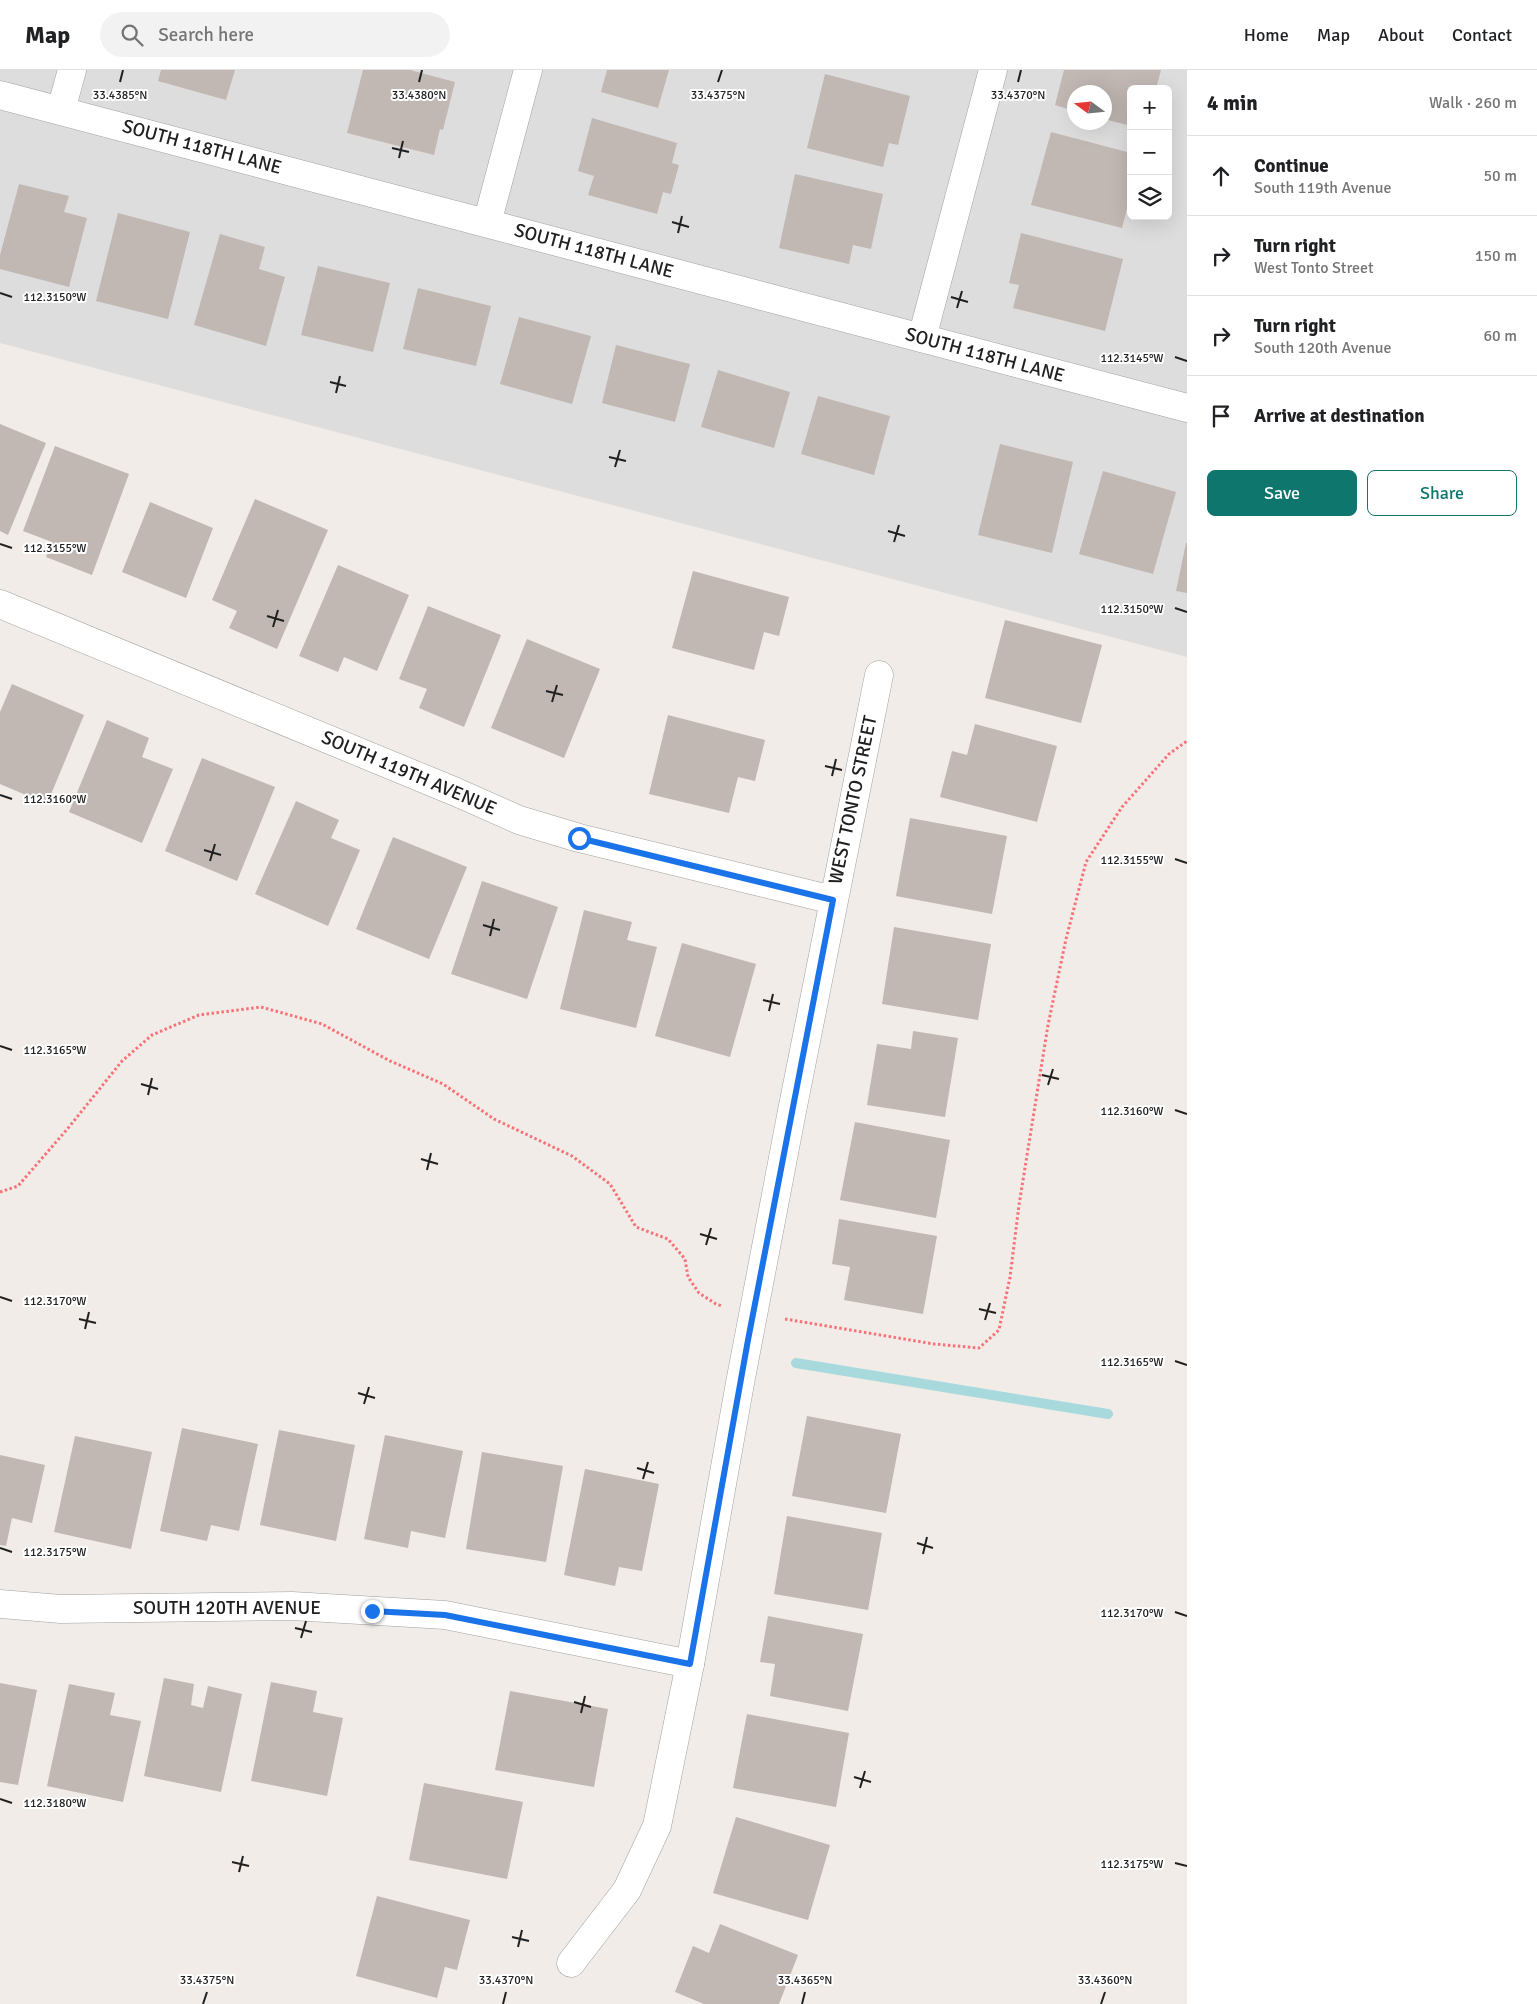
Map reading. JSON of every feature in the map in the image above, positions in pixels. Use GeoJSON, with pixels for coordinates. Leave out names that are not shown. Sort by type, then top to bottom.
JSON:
{"type":"FeatureCollection","features":[{"type":"Feature","properties":{"kind":"street"},"geometry":{"type":"LineString","coordinates":[[61,110],[72,70]]}},
{"type":"Feature","properties":{"kind":"street"},"geometry":{"type":"LineString","coordinates":[[487,223],[528,70]]}},
{"type":"Feature","properties":{"kind":"street"},"geometry":{"type":"LineString","coordinates":[[922,338],[993,70]]}},
{"type":"Feature","properties":{"kind":"street","name":"SOUTH 118TH LANE"},"geometry":{"type":"LineString","coordinates":[[0,95],[1187,408]]}},
{"type":"Feature","properties":{"kind":"street","name":"SOUTH 119TH AVENUE"},"geometry":{"type":"LineString","coordinates":[[0,604],[520,820],[579,838],[833,900]]}},
{"type":"Feature","properties":{"kind":"street","name":"WEST TONTO STREET"},"geometry":{"type":"LineString","coordinates":[[571,1963],[627,1890],[657,1826],[690,1664],[750,1327],[879,675]]}},
{"type":"Feature","properties":{"kind":"street","name":"SOUTH 120TH AVENUE"},"geometry":{"type":"LineString","coordinates":[[0,1604],[61,1609],[292,1606],[445,1615],[690,1664]]}},
{"type":"Feature","properties":{"kind":"path"},"geometry":{"type":"LineString","coordinates":[[0,1192],[18,1186],[122,1061],[152,1035],[199,1015],[261,1007],[322,1024],[390,1060],[443,1084],[494,1120],[572,1156],[610,1184],[636,1227],[668,1239],[685,1259],[688,1278],[698,1293],[750,1327],[839,1326],[934,1344],[978,1348],[999,1330],[1010,1277],[1019,1205],[1048,1025],[1066,940],[1086,862],[1122,807],[1169,754],[1187,740]]}},
{"type":"Feature","properties":{"kind":"shaded area"},"geometry":{"type":"Polygon","coordinates":[[[0,70],[1187,70],[1187,657],[0,343],[0,70]]]}},
{"type":"Feature","properties":{"kind":"building"},"geometry":{"type":"Polygon","coordinates":[[[161,70],[235,70],[226,100],[158,81],[161,70]]]}},
{"type":"Feature","properties":{"kind":"building"},"geometry":{"type":"Polygon","coordinates":[[[363,70],[410,70],[455,82],[443,130],[440,129],[434,155],[347,133],[363,70]]]}},
{"type":"Feature","properties":{"kind":"building"},"geometry":{"type":"Polygon","coordinates":[[[607,70],[669,70],[658,108],[601,92],[607,70]]]}},
{"type":"Feature","properties":{"kind":"building"},"geometry":{"type":"Polygon","coordinates":[[[1064,70],[1161,70],[1157,85],[1127,85],[1127,125],[1112,121],[1112,85],[1067,85],[1067,109],[1055,105],[1064,70]]]}},
{"type":"Feature","properties":{"kind":"building"},"geometry":{"type":"Polygon","coordinates":[[[825,74],[910,96],[898,145],[889,143],[883,167],[807,148],[825,74]]]}},
{"type":"Feature","properties":{"kind":"building"},"geometry":{"type":"Polygon","coordinates":[[[592,118],[677,143],[672,163],[679,165],[671,194],[663,192],[657,214],[588,195],[594,176],[578,171],[592,118]]]}},
{"type":"Feature","properties":{"kind":"building"},"geometry":{"type":"Polygon","coordinates":[[[1051,132],[1127,152],[1127,209],[1122,228],[1031,205],[1051,132]]]}},
{"type":"Feature","properties":{"kind":"building"},"geometry":{"type":"Polygon","coordinates":[[[795,174],[883,194],[871,249],[853,245],[849,264],[779,248],[795,174]]]}},
{"type":"Feature","properties":{"kind":"building"},"geometry":{"type":"Polygon","coordinates":[[[19,184],[69,196],[64,212],[87,218],[69,287],[0,269],[0,255],[19,184]]]}},
{"type":"Feature","properties":{"kind":"building"},"geometry":{"type":"Polygon","coordinates":[[[118,213],[190,232],[168,319],[96,301],[118,213]]]}},
{"type":"Feature","properties":{"kind":"building"},"geometry":{"type":"Polygon","coordinates":[[[1021,233],[1123,259],[1105,331],[1013,308],[1019,285],[1009,283],[1021,233]]]}},
{"type":"Feature","properties":{"kind":"building"},"geometry":{"type":"Polygon","coordinates":[[[220,234],[265,247],[259,269],[285,277],[266,346],[194,325],[220,234]]]}},
{"type":"Feature","properties":{"kind":"building"},"geometry":{"type":"Polygon","coordinates":[[[318,266],[390,283],[373,352],[301,335],[318,266]]]}},
{"type":"Feature","properties":{"kind":"building"},"geometry":{"type":"Polygon","coordinates":[[[418,288],[491,306],[476,366],[403,349],[418,288]]]}},
{"type":"Feature","properties":{"kind":"building"},"geometry":{"type":"Polygon","coordinates":[[[519,317],[591,336],[572,404],[500,384],[519,317]]]}},
{"type":"Feature","properties":{"kind":"building"},"geometry":{"type":"Polygon","coordinates":[[[616,345],[690,364],[675,422],[602,403],[616,345]]]}},
{"type":"Feature","properties":{"kind":"building"},"geometry":{"type":"Polygon","coordinates":[[[718,370],[790,392],[774,448],[701,427],[718,370]]]}},
{"type":"Feature","properties":{"kind":"building"},"geometry":{"type":"Polygon","coordinates":[[[818,396],[890,416],[874,475],[801,454],[818,396]]]}},
{"type":"Feature","properties":{"kind":"building"},"geometry":{"type":"Polygon","coordinates":[[[0,424],[46,443],[8,535],[0,531],[0,424]]]}},
{"type":"Feature","properties":{"kind":"building"},"geometry":{"type":"Polygon","coordinates":[[[1000,444],[1073,462],[1052,553],[978,535],[1000,444]]]}},
{"type":"Feature","properties":{"kind":"building"},"geometry":{"type":"Polygon","coordinates":[[[55,446],[129,474],[92,575],[46,557],[52,542],[23,531],[55,446]]]}},
{"type":"Feature","properties":{"kind":"building"},"geometry":{"type":"Polygon","coordinates":[[[1103,471],[1176,492],[1153,574],[1079,554],[1103,471]]]}},
{"type":"Feature","properties":{"kind":"building"},"geometry":{"type":"Polygon","coordinates":[[[255,499],[328,530],[277,649],[229,628],[237,611],[212,600],[255,499]]]}},
{"type":"Feature","properties":{"kind":"building"},"geometry":{"type":"Polygon","coordinates":[[[150,502],[213,528],[186,598],[122,572],[150,502]]]}},
{"type":"Feature","properties":{"kind":"building"},"geometry":{"type":"Polygon","coordinates":[[[1187,543],[1187,593],[1176,591],[1187,543]]]}},
{"type":"Feature","properties":{"kind":"building"},"geometry":{"type":"Polygon","coordinates":[[[338,565],[409,595],[377,671],[344,657],[338,672],[299,656],[338,565]]]}},
{"type":"Feature","properties":{"kind":"building"},"geometry":{"type":"Polygon","coordinates":[[[693,571],[789,597],[779,636],[764,632],[754,670],[672,648],[693,571]]]}},
{"type":"Feature","properties":{"kind":"building"},"geometry":{"type":"Polygon","coordinates":[[[428,606],[501,635],[464,727],[419,708],[427,689],[399,679],[428,606]]]}},
{"type":"Feature","properties":{"kind":"building"},"geometry":{"type":"Polygon","coordinates":[[[1005,620],[1102,645],[1081,723],[985,698],[1005,620]]]}},
{"type":"Feature","properties":{"kind":"building"},"geometry":{"type":"Polygon","coordinates":[[[527,639],[600,669],[564,758],[491,728],[527,639]]]}},
{"type":"Feature","properties":{"kind":"building"},"geometry":{"type":"Polygon","coordinates":[[[12,684],[84,715],[47,804],[0,784],[0,712],[12,684]]]}},
{"type":"Feature","properties":{"kind":"building"},"geometry":{"type":"Polygon","coordinates":[[[668,715],[765,740],[755,781],[738,777],[729,813],[649,794],[668,715]]]}},
{"type":"Feature","properties":{"kind":"building"},"geometry":{"type":"Polygon","coordinates":[[[107,720],[149,738],[142,757],[173,769],[142,843],[69,812],[107,720]]]}},
{"type":"Feature","properties":{"kind":"building"},"geometry":{"type":"Polygon","coordinates":[[[975,724],[1057,746],[1037,822],[940,797],[952,751],[967,755],[975,724]]]}},
{"type":"Feature","properties":{"kind":"building"},"geometry":{"type":"Polygon","coordinates":[[[202,758],[275,787],[237,881],[165,851],[202,758]]]}},
{"type":"Feature","properties":{"kind":"building"},"geometry":{"type":"Polygon","coordinates":[[[296,801],[339,820],[331,838],[360,850],[328,926],[255,894],[296,801]]]}},
{"type":"Feature","properties":{"kind":"building"},"geometry":{"type":"Polygon","coordinates":[[[910,818],[1007,836],[992,914],[896,896],[910,818]]]}},
{"type":"Feature","properties":{"kind":"building"},"geometry":{"type":"Polygon","coordinates":[[[393,837],[467,867],[429,959],[356,929],[393,837]]]}},
{"type":"Feature","properties":{"kind":"building"},"geometry":{"type":"Polygon","coordinates":[[[482,881],[558,907],[527,999],[451,974],[482,881]]]}},
{"type":"Feature","properties":{"kind":"building"},"geometry":{"type":"Polygon","coordinates":[[[584,910],[632,922],[627,940],[657,947],[636,1028],[560,1009],[584,910]]]}},
{"type":"Feature","properties":{"kind":"building"},"geometry":{"type":"Polygon","coordinates":[[[894,927],[991,944],[978,1020],[882,1004],[894,927]]]}},
{"type":"Feature","properties":{"kind":"building"},"geometry":{"type":"Polygon","coordinates":[[[682,943],[756,964],[730,1057],[655,1036],[682,943]]]}},
{"type":"Feature","properties":{"kind":"building"},"geometry":{"type":"Polygon","coordinates":[[[913,1031],[958,1038],[945,1117],[867,1105],[877,1044],[911,1049],[913,1031]]]}},
{"type":"Feature","properties":{"kind":"building"},"geometry":{"type":"Polygon","coordinates":[[[855,1122],[950,1140],[936,1218],[840,1200],[855,1122]]]}},
{"type":"Feature","properties":{"kind":"building"},"geometry":{"type":"Polygon","coordinates":[[[839,1219],[937,1236],[923,1314],[844,1300],[850,1267],[832,1264],[839,1219]]]}},
{"type":"Feature","properties":{"kind":"building"},"geometry":{"type":"Polygon","coordinates":[[[807,1416],[901,1434],[886,1513],[792,1496],[807,1416]]]}},
{"type":"Feature","properties":{"kind":"building"},"geometry":{"type":"Polygon","coordinates":[[[182,1428],[258,1444],[239,1531],[211,1525],[207,1541],[160,1531],[182,1428]]]}},
{"type":"Feature","properties":{"kind":"building"},"geometry":{"type":"Polygon","coordinates":[[[279,1430],[355,1445],[336,1541],[260,1525],[279,1430]]]}},
{"type":"Feature","properties":{"kind":"building"},"geometry":{"type":"Polygon","coordinates":[[[385,1435],[463,1451],[445,1538],[411,1531],[408,1548],[364,1539],[385,1435]]]}},
{"type":"Feature","properties":{"kind":"building"},"geometry":{"type":"Polygon","coordinates":[[[75,1436],[152,1452],[131,1549],[54,1532],[75,1436]]]}},
{"type":"Feature","properties":{"kind":"building"},"geometry":{"type":"Polygon","coordinates":[[[482,1452],[563,1466],[546,1562],[466,1549],[482,1452]]]}},
{"type":"Feature","properties":{"kind":"building"},"geometry":{"type":"Polygon","coordinates":[[[0,1455],[45,1465],[32,1523],[12,1518],[6,1546],[0,1545],[0,1455]]]}},
{"type":"Feature","properties":{"kind":"building"},"geometry":{"type":"Polygon","coordinates":[[[585,1469],[659,1484],[642,1571],[619,1567],[615,1586],[564,1575],[585,1469]]]}},
{"type":"Feature","properties":{"kind":"building"},"geometry":{"type":"Polygon","coordinates":[[[787,1516],[882,1533],[868,1610],[774,1594],[787,1516]]]}},
{"type":"Feature","properties":{"kind":"building"},"geometry":{"type":"Polygon","coordinates":[[[768,1616],[863,1634],[848,1711],[770,1696],[775,1664],[760,1662],[768,1616]]]}},
{"type":"Feature","properties":{"kind":"building"},"geometry":{"type":"Polygon","coordinates":[[[164,1678],[194,1684],[191,1705],[203,1708],[208,1686],[242,1694],[221,1792],[144,1776],[164,1678]]]}},
{"type":"Feature","properties":{"kind":"building"},"geometry":{"type":"Polygon","coordinates":[[[271,1682],[317,1691],[313,1712],[343,1718],[327,1796],[251,1781],[271,1682]]]}},
{"type":"Feature","properties":{"kind":"building"},"geometry":{"type":"Polygon","coordinates":[[[0,1683],[37,1690],[18,1785],[0,1782],[0,1683]]]}},
{"type":"Feature","properties":{"kind":"building"},"geometry":{"type":"Polygon","coordinates":[[[69,1684],[115,1693],[110,1715],[141,1721],[123,1802],[47,1786],[69,1684]]]}},
{"type":"Feature","properties":{"kind":"building"},"geometry":{"type":"Polygon","coordinates":[[[510,1691],[608,1709],[594,1787],[495,1770],[510,1691]]]}},
{"type":"Feature","properties":{"kind":"building"},"geometry":{"type":"Polygon","coordinates":[[[747,1714],[849,1733],[836,1807],[733,1788],[747,1714]]]}},
{"type":"Feature","properties":{"kind":"building"},"geometry":{"type":"Polygon","coordinates":[[[424,1783],[523,1802],[507,1879],[409,1860],[424,1783]]]}},
{"type":"Feature","properties":{"kind":"building"},"geometry":{"type":"Polygon","coordinates":[[[736,1817],[830,1845],[808,1920],[713,1893],[736,1817]]]}},
{"type":"Feature","properties":{"kind":"building"},"geometry":{"type":"Polygon","coordinates":[[[377,1896],[470,1920],[457,1970],[445,1967],[437,1998],[356,1976],[377,1896]]]}},
{"type":"Feature","properties":{"kind":"building"},"geometry":{"type":"Polygon","coordinates":[[[720,1924],[798,1955],[779,2004],[704,2004],[675,1992],[693,1946],[709,1953],[720,1924]]]}},
{"type":"Feature","properties":{"kind":"waterway"},"geometry":{"type":"LineString","coordinates":[[796,1363],[1108,1414]]}},
{"type":"Feature","properties":{"kind":"route"},"geometry":{"type":"LineString","coordinates":[[372,1611],[445,1615],[690,1664],[748,1340],[833,900],[579,838]]}}]}
